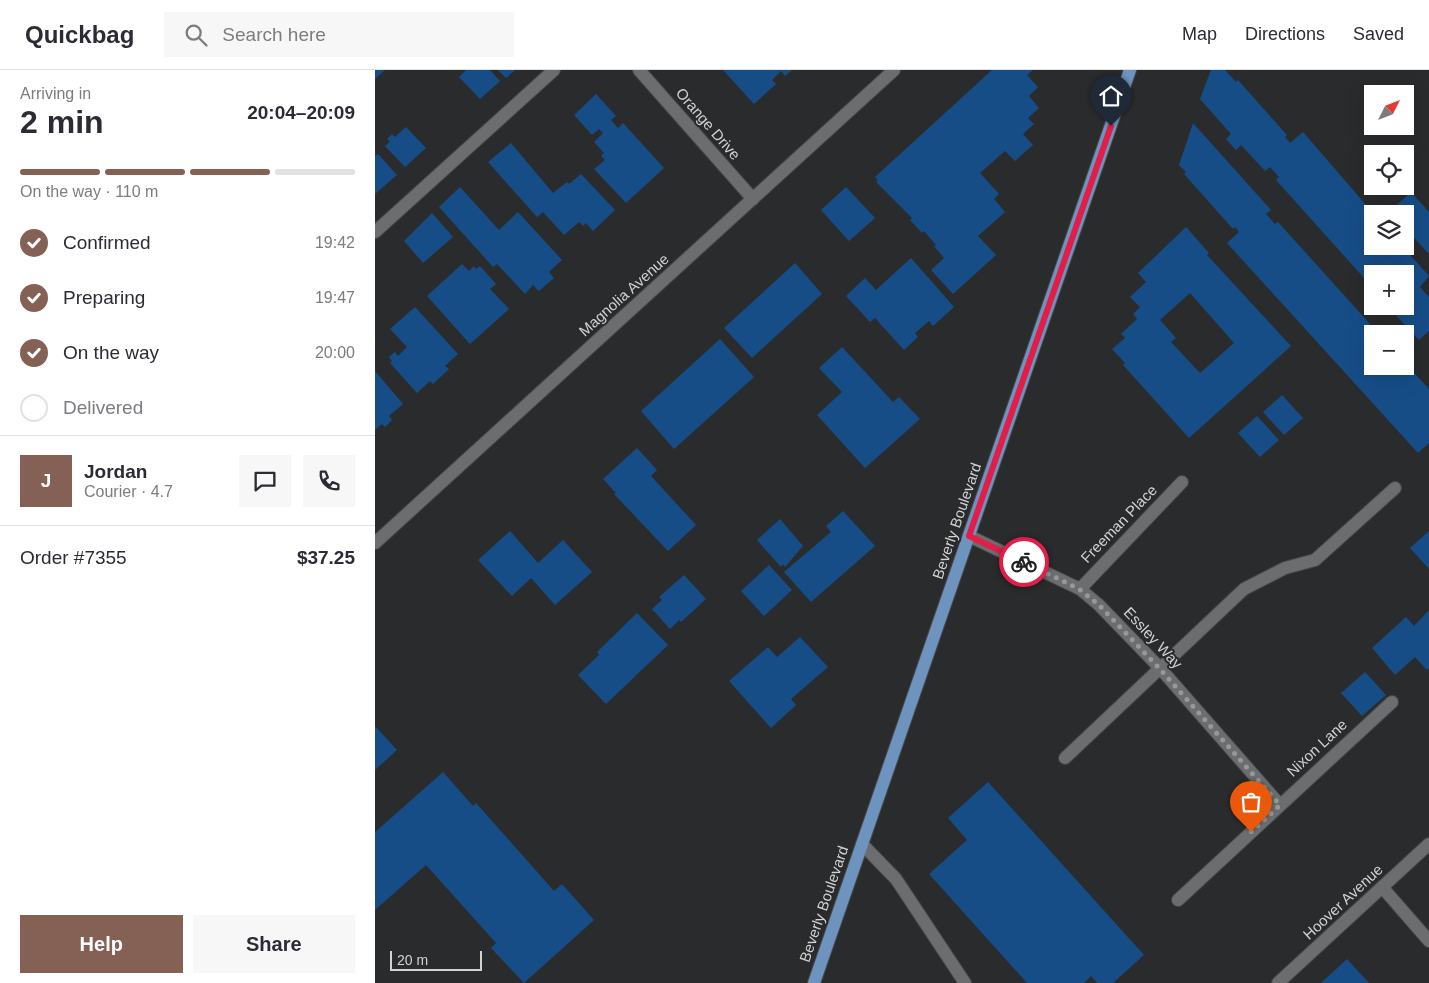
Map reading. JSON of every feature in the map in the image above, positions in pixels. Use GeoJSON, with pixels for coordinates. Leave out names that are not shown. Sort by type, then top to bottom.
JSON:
{"type":"FeatureCollection","features":[{"type":"Feature","properties":{"kind":"main road","name":"Beverly Boulevard"},"geometry":{"type":"LineString","coordinates":[[814,983],[1130,70]]}},
{"type":"Feature","properties":{"kind":"street"},"geometry":{"type":"LineString","coordinates":[[375,232],[554,70]]}},
{"type":"Feature","properties":{"kind":"street","name":"Orange Drive"},"geometry":{"type":"LineString","coordinates":[[639,70],[753,199]]}},
{"type":"Feature","properties":{"kind":"street","name":"Magnolia Avenue"},"geometry":{"type":"LineString","coordinates":[[375,543],[894,70]]}},
{"type":"Feature","properties":{"kind":"street","name":"Freeman Place"},"geometry":{"type":"LineString","coordinates":[[1079,589],[1182,482]]}},
{"type":"Feature","properties":{"kind":"street"},"geometry":{"type":"LineString","coordinates":[[1065,758],[1244,589],[1285,568],[1315,560],[1395,488]]}},
{"type":"Feature","properties":{"kind":"street","name":"Essley Way"},"geometry":{"type":"LineString","coordinates":[[969,536],[1079,589],[1099,605],[1159,668],[1280,805]]}},
{"type":"Feature","properties":{"kind":"street","name":"Nixon Lane"},"geometry":{"type":"LineString","coordinates":[[1178,900],[1391,702]]}},
{"type":"Feature","properties":{"kind":"street"},"geometry":{"type":"LineString","coordinates":[[862,844],[896,879],[965,983]]}},
{"type":"Feature","properties":{"kind":"street","name":"Hoover Avenue"},"geometry":{"type":"LineString","coordinates":[[1278,983],[1429,844]]}},
{"type":"Feature","properties":{"kind":"street"},"geometry":{"type":"LineString","coordinates":[[1382,888],[1429,940]]}},
{"type":"Feature","properties":{"kind":"building"},"geometry":{"type":"Polygon","coordinates":[[[375,70],[385,70],[375,79],[375,70]]]}},
{"type":"Feature","properties":{"kind":"building"},"geometry":{"type":"Polygon","coordinates":[[[466,70],[490,70],[500,81],[480,99],[459,77],[466,70]]]}},
{"type":"Feature","properties":{"kind":"building"},"geometry":{"type":"Polygon","coordinates":[[[498,70],[515,70],[506,78],[498,70]]]}},
{"type":"Feature","properties":{"kind":"building"},"geometry":{"type":"Polygon","coordinates":[[[723,70],[792,70],[785,76],[781,71],[772,80],[776,84],[754,104],[723,70]]]}},
{"type":"Feature","properties":{"kind":"building"},"geometry":{"type":"Polygon","coordinates":[[[992,70],[1033,70],[1027,75],[1038,87],[1029,96],[1039,108],[1028,118],[1034,124],[1023,134],[1033,145],[1015,161],[1005,151],[980,173],[999,194],[994,199],[1005,212],[978,236],[996,255],[953,294],[931,270],[944,258],[934,246],[936,245],[924,231],[922,233],[910,220],[912,218],[876,182],[878,180],[875,177],[992,70]]]}},
{"type":"Feature","properties":{"kind":"building"},"geometry":{"type":"Polygon","coordinates":[[[1211,70],[1225,70],[1236,82],[1238,80],[1287,135],[1285,137],[1290,143],[1303,132],[1366,205],[1364,205],[1364,255],[1410,255],[1429,276],[1420,287],[1429,297],[1429,331],[1419,340],[1414,335],[1414,325],[1405,325],[1396,315],[1414,315],[1414,265],[1364,265],[1364,278],[1276,180],[1279,177],[1270,167],[1265,171],[1241,145],[1236,150],[1226,139],[1231,134],[1200,99],[1211,70]]]}},
{"type":"Feature","properties":{"kind":"building"},"geometry":{"type":"Polygon","coordinates":[[[596,94],[616,116],[611,120],[618,128],[623,123],[664,168],[626,203],[594,169],[605,160],[601,156],[604,153],[594,142],[603,133],[599,129],[592,135],[574,115],[596,94]]]}},
{"type":"Feature","properties":{"kind":"building"},"geometry":{"type":"Polygon","coordinates":[[[1193,123],[1271,210],[1266,214],[1275,224],[1278,222],[1371,325],[1364,325],[1364,375],[1414,375],[1414,373],[1429,389],[1429,443],[1418,453],[1227,243],[1239,232],[1235,227],[1233,229],[1184,174],[1186,172],[1179,165],[1193,123]]]}},
{"type":"Feature","properties":{"kind":"building"},"geometry":{"type":"Polygon","coordinates":[[[406,127],[426,148],[405,167],[385,146],[390,142],[387,139],[392,134],[395,137],[406,127]]]}},
{"type":"Feature","properties":{"kind":"building"},"geometry":{"type":"Polygon","coordinates":[[[511,143],[553,193],[567,182],[569,184],[581,174],[615,210],[593,231],[586,223],[583,226],[579,222],[564,235],[543,212],[537,217],[488,162],[511,143]]]}},
{"type":"Feature","properties":{"kind":"building"},"geometry":{"type":"Polygon","coordinates":[[[378,154],[397,175],[375,194],[375,156],[378,154]]]}},
{"type":"Feature","properties":{"kind":"building"},"geometry":{"type":"Polygon","coordinates":[[[460,187],[499,230],[518,212],[562,260],[549,272],[554,278],[539,291],[533,285],[525,294],[497,264],[493,267],[439,207],[460,187]]]}},
{"type":"Feature","properties":{"kind":"building"},"geometry":{"type":"Polygon","coordinates":[[[846,187],[875,218],[849,241],[821,210],[846,187]]]}},
{"type":"Feature","properties":{"kind":"building"},"geometry":{"type":"Polygon","coordinates":[[[1408,195],[1414,195],[1429,212],[1429,254],[1414,238],[1414,205],[1397,205],[1408,195]]]}},
{"type":"Feature","properties":{"kind":"building"},"geometry":{"type":"Polygon","coordinates":[[[432,213],[453,237],[423,263],[404,241],[432,213]]]}},
{"type":"Feature","properties":{"kind":"building"},"geometry":{"type":"Polygon","coordinates":[[[1186,227],[1209,253],[1207,255],[1291,346],[1189,438],[1123,365],[1125,363],[1112,349],[1125,338],[1121,334],[1137,319],[1133,314],[1140,307],[1130,297],[1146,282],[1138,273],[1186,227]],[[1190,293],[1160,320],[1176,338],[1171,342],[1200,373],[1234,343],[1190,293]]]}},
{"type":"Feature","properties":{"kind":"building"},"geometry":{"type":"Polygon","coordinates":[[[911,258],[954,307],[933,326],[929,321],[915,333],[918,337],[904,350],[875,318],[870,322],[846,296],[865,278],[876,290],[911,258]]]}},
{"type":"Feature","properties":{"kind":"building"},"geometry":{"type":"Polygon","coordinates":[[[795,263],[822,294],[752,358],[724,328],[795,263]]]}},
{"type":"Feature","properties":{"kind":"building"},"geometry":{"type":"Polygon","coordinates":[[[462,264],[469,271],[474,266],[476,269],[480,266],[496,284],[490,289],[509,309],[470,344],[427,296],[462,264]]]}},
{"type":"Feature","properties":{"kind":"building"},"geometry":{"type":"Polygon","coordinates":[[[415,307],[458,354],[445,366],[449,369],[433,384],[430,381],[417,393],[390,363],[392,361],[389,357],[395,352],[398,356],[407,347],[390,329],[415,307]]]}},
{"type":"Feature","properties":{"kind":"building"},"geometry":{"type":"Polygon","coordinates":[[[720,339],[754,377],[674,449],[641,411],[720,339]]]}},
{"type":"Feature","properties":{"kind":"building"},"geometry":{"type":"Polygon","coordinates":[[[842,347],[893,402],[899,397],[920,419],[865,468],[817,415],[842,392],[819,368],[842,347]]]}},
{"type":"Feature","properties":{"kind":"building"},"geometry":{"type":"Polygon","coordinates":[[[375,371],[403,404],[389,416],[392,420],[385,427],[382,424],[375,430],[375,371]]]}},
{"type":"Feature","properties":{"kind":"building"},"geometry":{"type":"Polygon","coordinates":[[[1282,395],[1303,418],[1284,435],[1263,412],[1282,395]]]}},
{"type":"Feature","properties":{"kind":"building"},"geometry":{"type":"Polygon","coordinates":[[[1257,416],[1279,440],[1260,457],[1238,433],[1257,416]]]}},
{"type":"Feature","properties":{"kind":"building"},"geometry":{"type":"Polygon","coordinates":[[[637,448],[657,470],[651,476],[696,525],[668,551],[614,494],[616,493],[603,479],[637,448]]]}},
{"type":"Feature","properties":{"kind":"building"},"geometry":{"type":"Polygon","coordinates":[[[843,511],[875,546],[811,602],[784,572],[831,532],[826,526],[843,511]]]}},
{"type":"Feature","properties":{"kind":"building"},"geometry":{"type":"Polygon","coordinates":[[[780,519],[803,546],[785,567],[783,564],[781,567],[757,540],[780,519]]]}},
{"type":"Feature","properties":{"kind":"building"},"geometry":{"type":"Polygon","coordinates":[[[510,531],[538,563],[563,540],[592,572],[555,605],[531,578],[512,596],[478,560],[510,531]]]}},
{"type":"Feature","properties":{"kind":"building"},"geometry":{"type":"Polygon","coordinates":[[[1429,531],[1429,569],[1410,548],[1429,531]]]}},
{"type":"Feature","properties":{"kind":"building"},"geometry":{"type":"Polygon","coordinates":[[[769,565],[792,590],[764,616],[741,591],[769,565]]]}},
{"type":"Feature","properties":{"kind":"building"},"geometry":{"type":"Polygon","coordinates":[[[684,575],[706,599],[681,622],[679,620],[670,629],[652,609],[662,600],[659,597],[684,575]]]}},
{"type":"Feature","properties":{"kind":"building"},"geometry":{"type":"Polygon","coordinates":[[[1429,610],[1429,668],[1427,670],[1415,657],[1395,675],[1372,648],[1406,617],[1414,626],[1429,610]]]}},
{"type":"Feature","properties":{"kind":"building"},"geometry":{"type":"Polygon","coordinates":[[[637,613],[668,645],[606,704],[578,675],[599,655],[597,652],[637,613]]]}},
{"type":"Feature","properties":{"kind":"building"},"geometry":{"type":"Polygon","coordinates":[[[800,637],[828,667],[791,699],[796,705],[771,728],[729,681],[768,647],[777,657],[800,637]]]}},
{"type":"Feature","properties":{"kind":"building"},"geometry":{"type":"Polygon","coordinates":[[[1365,672],[1386,695],[1362,716],[1341,693],[1365,672]]]}},
{"type":"Feature","properties":{"kind":"building"},"geometry":{"type":"Polygon","coordinates":[[[375,726],[397,750],[375,770],[375,726]]]}},
{"type":"Feature","properties":{"kind":"building"},"geometry":{"type":"Polygon","coordinates":[[[443,772],[473,806],[476,803],[554,891],[562,884],[594,920],[524,983],[491,948],[496,943],[426,865],[375,910],[375,832],[443,772]]]}},
{"type":"Feature","properties":{"kind":"building"},"geometry":{"type":"Polygon","coordinates":[[[988,782],[1144,955],[1113,983],[1097,983],[1091,976],[1084,983],[1027,983],[929,874],[967,840],[948,818],[988,782]]]}},
{"type":"Feature","properties":{"kind":"building"},"geometry":{"type":"Polygon","coordinates":[[[1347,959],[1369,983],[1321,983],[1347,959]]]}},
{"type":"Feature","properties":{"kind":"way so far"},"geometry":{"type":"LineString","coordinates":[[1024,562],[1079,589],[1099,605],[1159,668],[1280,805],[1251,832]]}},
{"type":"Feature","properties":{"kind":"route"},"geometry":{"type":"LineString","coordinates":[[1024,562],[969,536],[1111,126]]}}]}
